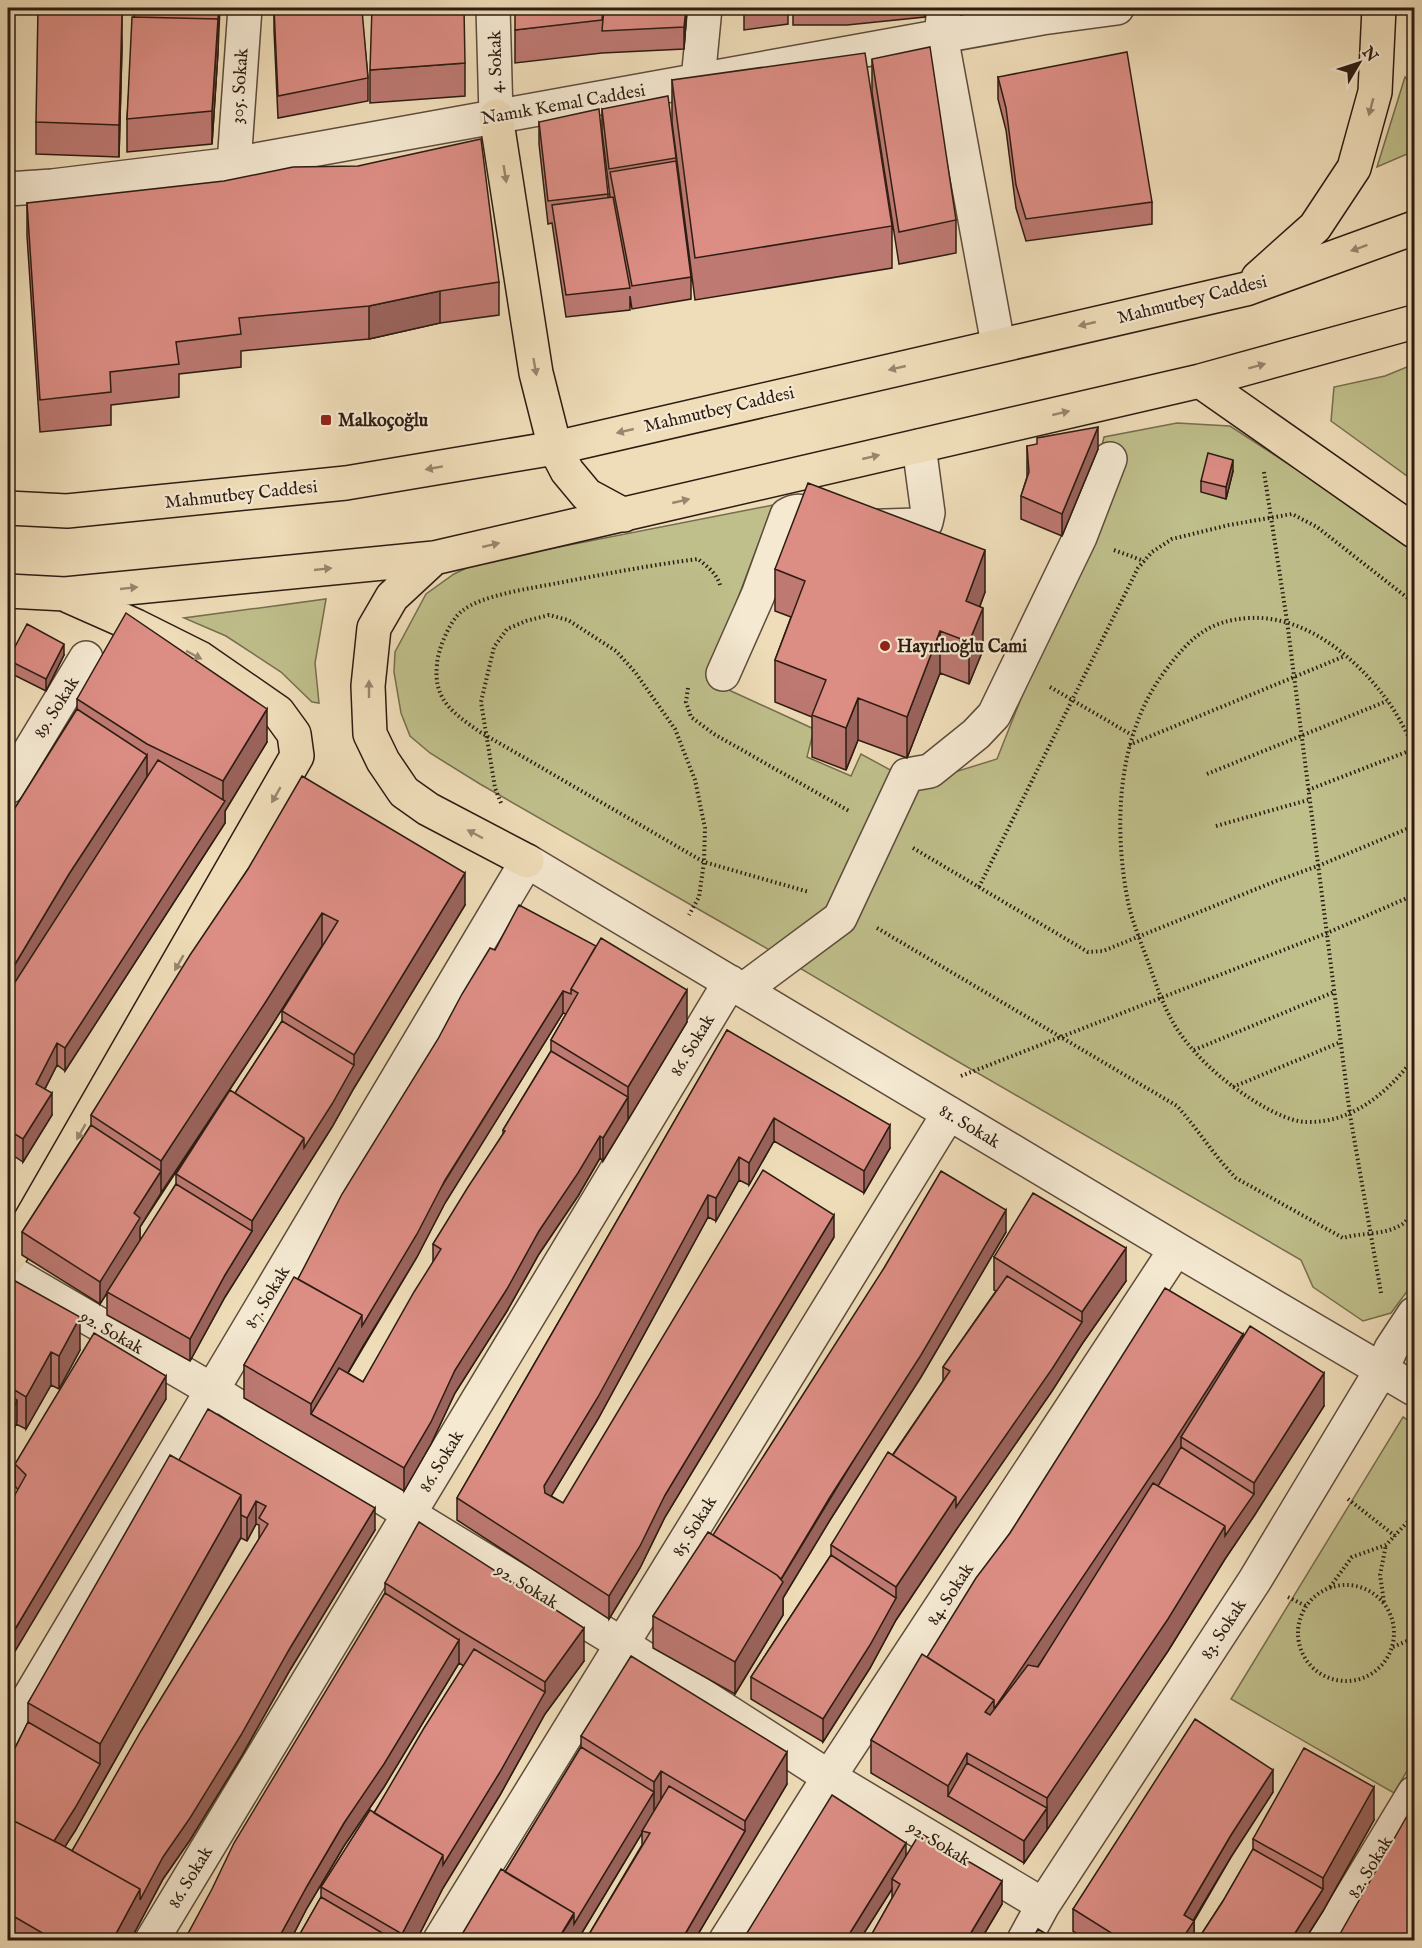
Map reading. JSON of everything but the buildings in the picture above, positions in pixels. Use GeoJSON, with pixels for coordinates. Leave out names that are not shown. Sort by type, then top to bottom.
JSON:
{"type":"FeatureCollection","features":[{"type":"Feature","properties":{"kind":"main road"},"geometry":{"type":"LineString","coordinates":[[1246,289],[1315,227],[1354,168],[1375,92],[1379,8]]}},
{"type":"Feature","properties":{"kind":"main road"},"geometry":{"type":"LineString","coordinates":[[496,116],[536,373],[555,447],[567,471],[587,495],[624,514]]}},
{"type":"Feature","properties":{"kind":"main road","name":"Mahmutbey Caddesi"},"geometry":{"type":"LineString","coordinates":[[8,508],[67,511],[345,483],[555,447],[1246,289],[1414,228]]}},
{"type":"Feature","properties":{"kind":"main road"},"geometry":{"type":"LineString","coordinates":[[8,591],[65,594],[434,558],[1200,381],[1414,322]]}},
{"type":"Feature","properties":{"kind":"main road"},"geometry":{"type":"LineString","coordinates":[[1200,381],[1414,531]]}},
{"type":"Feature","properties":{"kind":"main road"},"geometry":{"type":"LineString","coordinates":[[434,558],[392,597],[375,628],[368,686],[370,734],[383,761],[404,792],[428,809],[527,861]]}},
{"type":"Feature","properties":{"kind":"main road"},"geometry":{"type":"LineString","coordinates":[[8,1259],[297,756],[294,734],[278,712],[200,658],[65,594]]}},
{"type":"Feature","properties":{"kind":"street","name":"305. Sokak"},"geometry":{"type":"LineString","coordinates":[[234,164],[245,8]]}},
{"type":"Feature","properties":{"kind":"street","name":"4. Sokak"},"geometry":{"type":"LineString","coordinates":[[493,8],[496,116]]}},
{"type":"Feature","properties":{"kind":"street"},"geometry":{"type":"LineString","coordinates":[[698,80],[705,8]]}},
{"type":"Feature","properties":{"kind":"street","name":"Namık Kemal Caddesi"},"geometry":{"type":"LineString","coordinates":[[8,189],[52,186],[234,164],[698,80],[943,22],[1042,18],[1117,8]]}},
{"type":"Feature","properties":{"kind":"street"},"geometry":{"type":"LineString","coordinates":[[943,22],[998,344]]}},
{"type":"Feature","properties":{"kind":"street"},"geometry":{"type":"LineString","coordinates":[[723,674],[758,595],[787,515],[793,511],[806,512],[826,523],[844,526],[917,525],[926,522],[928,513],[919,446]]}},
{"type":"Feature","properties":{"kind":"street"},"geometry":{"type":"LineString","coordinates":[[737,986],[840,918],[907,775],[930,771],[976,734],[994,715],[1080,537],[1110,459]]}},
{"type":"Feature","properties":{"kind":"street","name":"89. Sokak"},"geometry":{"type":"LineString","coordinates":[[8,787],[86,658]]}},
{"type":"Feature","properties":{"kind":"street","name":"81. Sokak"},"geometry":{"type":"LineString","coordinates":[[527,861],[1176,1249],[1387,1359],[1414,1389]]}},
{"type":"Feature","properties":{"kind":"street","name":"87. Sokak"},"geometry":{"type":"LineString","coordinates":[[8,1733],[527,861]]}},
{"type":"Feature","properties":{"kind":"street","name":"86. Sokak"},"geometry":{"type":"LineString","coordinates":[[152,1941],[409,1514],[737,986]]}},
{"type":"Feature","properties":{"kind":"street","name":"85. Sokak"},"geometry":{"type":"LineString","coordinates":[[440,1941],[949,1113]]}},
{"type":"Feature","properties":{"kind":"street","name":"84. Sokak"},"geometry":{"type":"LineString","coordinates":[[726,1941],[829,1777],[1176,1249]]}},
{"type":"Feature","properties":{"kind":"street","name":"92. Sokak"},"geometry":{"type":"LineString","coordinates":[[8,1271],[212,1390],[622,1644],[829,1777],[1043,1905]]}},
{"type":"Feature","properties":{"kind":"street","name":"83. Sokak"},"geometry":{"type":"LineString","coordinates":[[1030,1938],[1043,1905],[1255,1580],[1414,1314]]}},
{"type":"Feature","properties":{"kind":"street","name":"82. Sokak"},"geometry":{"type":"LineString","coordinates":[[1325,1941],[1414,1793]]}},
{"type":"Feature","properties":{"kind":"path"},"geometry":{"type":"LineString","coordinates":[[1257,421],[1287,621],[1308,800],[1350,1115],[1387,1359]]}},
{"type":"Feature","properties":{"kind":"path"},"geometry":{"type":"LineString","coordinates":[[1414,603],[1317,527],[1292,514],[1172,539],[1152,552],[1138,568],[979,887],[1088,952],[1103,951],[1414,826]]}},
{"type":"Feature","properties":{"kind":"path"},"geometry":{"type":"LineString","coordinates":[[504,809],[495,788],[481,702],[485,677],[494,647],[507,629],[526,621],[549,615],[568,620],[616,651],[635,672],[675,729],[695,780],[705,828],[704,862],[699,897],[671,947]]}},
{"type":"Feature","properties":{"kind":"path"},"geometry":{"type":"LineString","coordinates":[[1308,790],[1414,748],[1387,701],[1367,677],[1328,643],[1287,621],[1261,617],[1235,619],[1210,626],[1185,644],[1158,680],[1137,722],[1126,754],[1120,800],[1122,855],[1128,903],[1160,998],[1179,1032],[1216,1075],[1267,1110],[1305,1123],[1350,1115],[1399,1078],[1414,1058]]}},
{"type":"Feature","properties":{"kind":"path"},"geometry":{"type":"LineString","coordinates":[[1129,746],[1345,656]]}},
{"type":"Feature","properties":{"kind":"path"},"geometry":{"type":"LineString","coordinates":[[1018,668],[1132,735]]}},
{"type":"Feature","properties":{"kind":"path"},"geometry":{"type":"LineString","coordinates":[[1207,774],[1387,701]]}},
{"type":"Feature","properties":{"kind":"path"},"geometry":{"type":"LineString","coordinates":[[1216,826],[1308,800]]}},
{"type":"Feature","properties":{"kind":"path"},"geometry":{"type":"LineString","coordinates":[[917,1093],[1327,933],[1414,895]]}},
{"type":"Feature","properties":{"kind":"path"},"geometry":{"type":"LineString","coordinates":[[1194,1050],[1335,992]]}},
{"type":"Feature","properties":{"kind":"path"},"geometry":{"type":"LineString","coordinates":[[1233,1087],[1341,1042]]}},
{"type":"Feature","properties":{"kind":"path"},"geometry":{"type":"LineString","coordinates":[[1318,1476],[1395,1536]]}},
{"type":"Feature","properties":{"kind":"path"},"geometry":{"type":"LineString","coordinates":[[1329,1588],[1352,1557],[1386,1545],[1414,1515]]}},
{"type":"Feature","properties":{"kind":"path"},"geometry":{"type":"LineString","coordinates":[[1384,1603],[1380,1575],[1386,1545]]}},
{"type":"Feature","properties":{"kind":"path"},"geometry":{"type":"LineString","coordinates":[[1344,1585],[1359,1587],[1373,1593],[1384,1603],[1392,1616],[1395,1631],[1393,1648],[1385,1662],[1373,1674],[1358,1681],[1341,1682],[1325,1677],[1312,1668],[1302,1654],[1298,1638],[1299,1621],[1306,1606],[1316,1595],[1329,1588],[1344,1585]]}},
{"type":"Feature","properties":{"kind":"path"},"geometry":{"type":"LineString","coordinates":[[1393,1648],[1414,1638]]}},
{"type":"Feature","properties":{"kind":"green space"},"geometry":{"type":"Polygon","coordinates":[[[1405,77],[1414,86],[1414,151],[1377,167],[1405,77]]]}},
{"type":"Feature","properties":{"kind":"green space"},"geometry":{"type":"Polygon","coordinates":[[[1414,364],[1414,481],[1331,421],[1334,387],[1385,376],[1414,364]]]}},
{"type":"Feature","properties":{"kind":"green space"},"geometry":{"type":"Polygon","coordinates":[[[1177,423],[1230,426],[1414,552],[1414,1282],[1391,1313],[1363,1321],[1313,1287],[1301,1260],[480,784],[430,753],[410,736],[401,713],[394,672],[395,652],[426,594],[454,574],[477,563],[773,505],[707,680],[814,729],[807,757],[851,776],[861,754],[916,784],[997,759],[1074,565],[1104,437],[1177,423]]]}},
{"type":"Feature","properties":{"kind":"green space"},"geometry":{"type":"Polygon","coordinates":[[[326,599],[315,663],[319,703],[312,702],[281,672],[226,636],[184,618],[326,599]]]}},
{"type":"Feature","properties":{"kind":"green space"},"geometry":{"type":"Polygon","coordinates":[[[1403,1417],[1414,1424],[1414,1759],[1394,1793],[1231,1699],[1403,1417]]]}},
{"type":"Feature","properties":{"kind":"place","name":"Malkoçoğlu"},"geometry":{"type":"Point","coordinates":[326,420]}},
{"type":"Feature","properties":{"kind":"place","name":"Hayırlıoğlu Cami"},"geometry":{"type":"Point","coordinates":[885,646]}}]}
